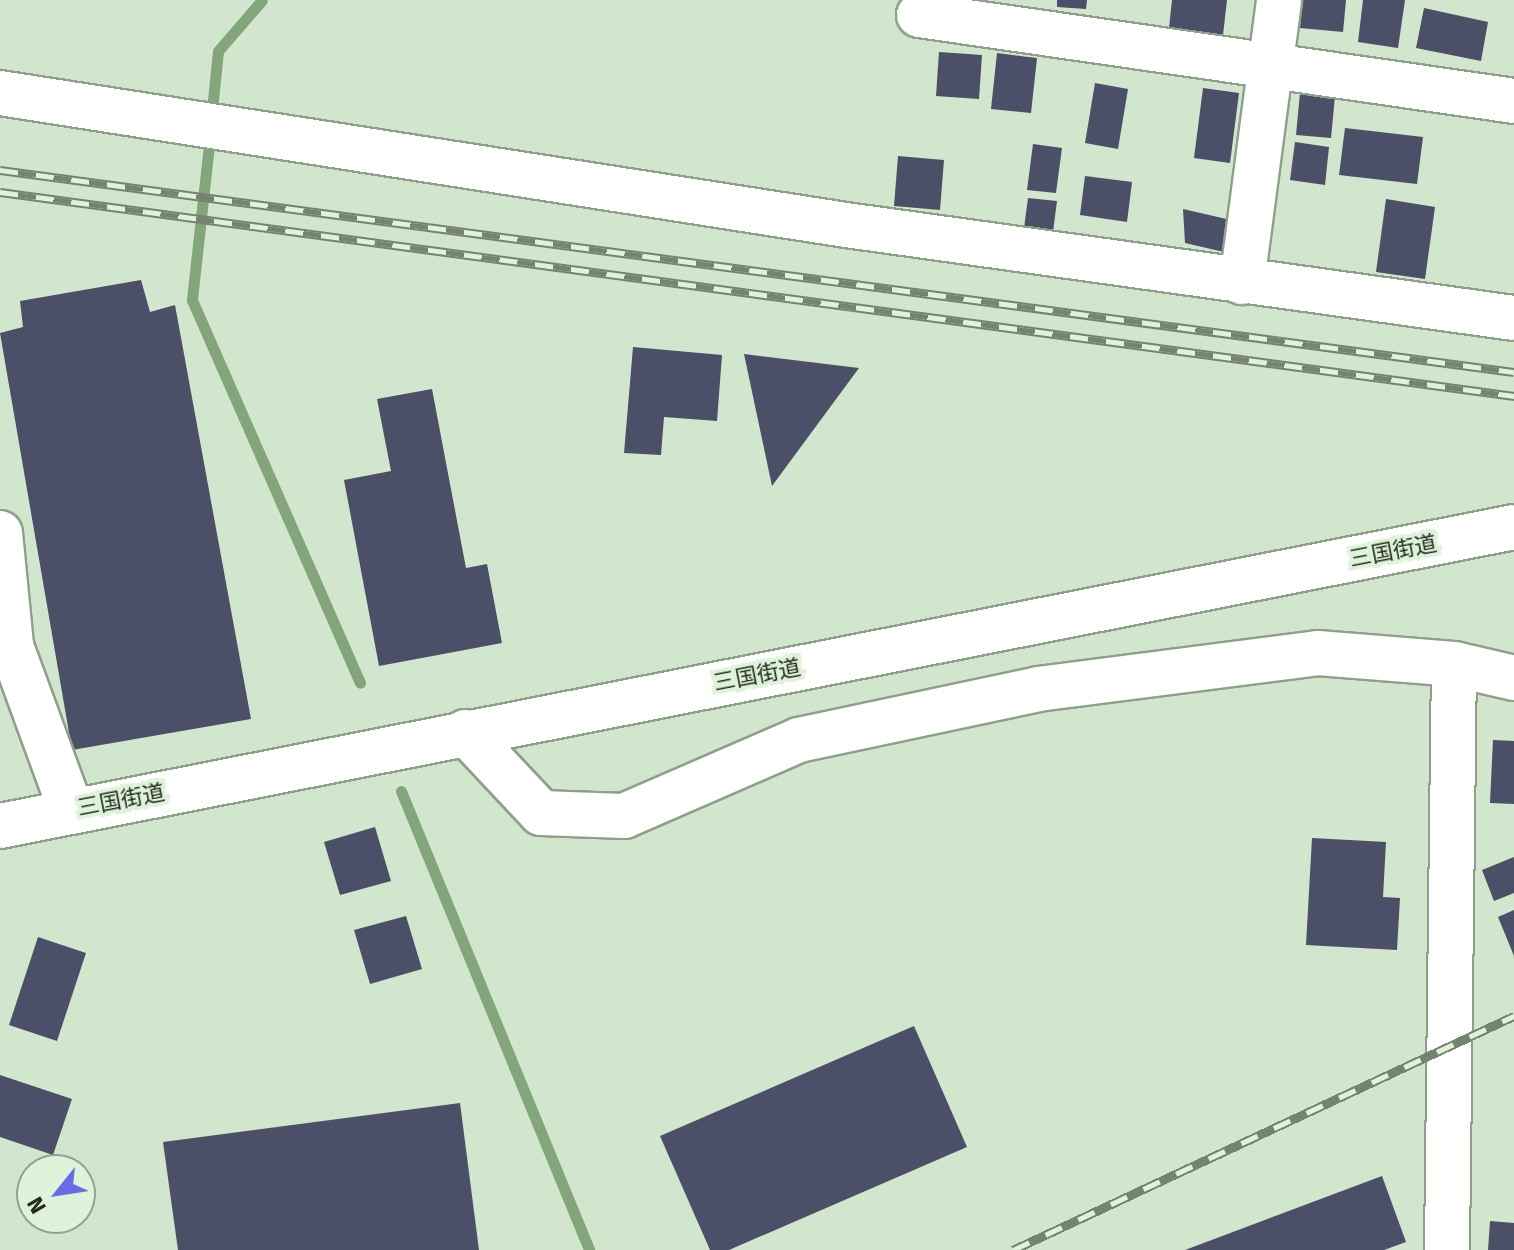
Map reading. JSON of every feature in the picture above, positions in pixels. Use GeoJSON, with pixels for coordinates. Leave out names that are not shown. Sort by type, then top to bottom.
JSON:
{"type":"FeatureCollection","features":[{"type":"Feature","properties":{"kind":"main road"},"geometry":{"type":"LineString","coordinates":[[1242,282],[1279,0]]}},
{"type":"Feature","properties":{"kind":"main road"},"geometry":{"type":"LineString","coordinates":[[919,15],[1514,101]]}},
{"type":"Feature","properties":{"kind":"main road"},"geometry":{"type":"LineString","coordinates":[[0,93],[830,222],[1514,318]]}},
{"type":"Feature","properties":{"kind":"main road","name":"三国街道"},"geometry":{"type":"LineString","coordinates":[[2,832],[71,810],[1514,527]]}},
{"type":"Feature","properties":{"kind":"main road"},"geometry":{"type":"LineString","coordinates":[[0,533],[11,646],[71,810]]}},
{"type":"Feature","properties":{"kind":"main road"},"geometry":{"type":"LineString","coordinates":[[465,732],[541,813],[624,816],[799,740],[1038,689],[1318,653],[1454,664],[1514,678]]}},
{"type":"Feature","properties":{"kind":"main road"},"geometry":{"type":"LineString","coordinates":[[1447,1250],[1454,664]]}},
{"type":"Feature","properties":{"kind":"building"},"geometry":{"type":"Polygon","coordinates":[[[1057,0],[1087,0],[1086,9],[1057,7],[1057,0]]]}},
{"type":"Feature","properties":{"kind":"building"},"geometry":{"type":"Polygon","coordinates":[[[1172,0],[1227,0],[1223,35],[1169,28],[1172,0]]]}},
{"type":"Feature","properties":{"kind":"building"},"geometry":{"type":"Polygon","coordinates":[[[1303,0],[1346,0],[1343,32],[1300,28],[1303,0]]]}},
{"type":"Feature","properties":{"kind":"building"},"geometry":{"type":"Polygon","coordinates":[[[1363,0],[1405,0],[1398,48],[1358,42],[1363,0]]]}},
{"type":"Feature","properties":{"kind":"building"},"geometry":{"type":"Polygon","coordinates":[[[1424,8],[1488,22],[1481,61],[1416,48],[1424,8]]]}},
{"type":"Feature","properties":{"kind":"building"},"geometry":{"type":"Polygon","coordinates":[[[939,52],[982,55],[979,99],[936,96],[939,52]]]}},
{"type":"Feature","properties":{"kind":"building"},"geometry":{"type":"Polygon","coordinates":[[[997,53],[1037,58],[1031,113],[991,109],[997,53]]]}},
{"type":"Feature","properties":{"kind":"building"},"geometry":{"type":"Polygon","coordinates":[[[1095,83],[1128,89],[1118,149],[1085,143],[1095,83]]]}},
{"type":"Feature","properties":{"kind":"building"},"geometry":{"type":"Polygon","coordinates":[[[1203,88],[1239,93],[1230,163],[1194,158],[1203,88]]]}},
{"type":"Feature","properties":{"kind":"building"},"geometry":{"type":"Polygon","coordinates":[[[1300,93],[1335,96],[1331,138],[1296,135],[1300,93]]]}},
{"type":"Feature","properties":{"kind":"building"},"geometry":{"type":"Polygon","coordinates":[[[1345,128],[1423,137],[1417,184],[1339,175],[1345,128]]]}},
{"type":"Feature","properties":{"kind":"building"},"geometry":{"type":"Polygon","coordinates":[[[1295,142],[1329,147],[1325,185],[1290,180],[1295,142]]]}},
{"type":"Feature","properties":{"kind":"building"},"geometry":{"type":"Polygon","coordinates":[[[1033,144],[1062,148],[1056,193],[1027,190],[1033,144]]]}},
{"type":"Feature","properties":{"kind":"building"},"geometry":{"type":"Polygon","coordinates":[[[898,156],[944,160],[940,210],[894,206],[898,156]]]}},
{"type":"Feature","properties":{"kind":"building"},"geometry":{"type":"Polygon","coordinates":[[[1085,176],[1132,182],[1127,222],[1080,215],[1085,176]]]}},
{"type":"Feature","properties":{"kind":"building"},"geometry":{"type":"Polygon","coordinates":[[[1028,198],[1057,201],[1051,247],[1022,243],[1028,198]]]}},
{"type":"Feature","properties":{"kind":"building"},"geometry":{"type":"Polygon","coordinates":[[[1386,199],[1435,207],[1425,279],[1376,272],[1386,199]]]}},
{"type":"Feature","properties":{"kind":"building"},"geometry":{"type":"Polygon","coordinates":[[[1183,209],[1231,220],[1224,252],[1185,243],[1183,209]]]}},
{"type":"Feature","properties":{"kind":"building"},"geometry":{"type":"Polygon","coordinates":[[[141,280],[150,312],[175,305],[251,719],[72,750],[0,333],[23,327],[20,301],[141,280]]]}},
{"type":"Feature","properties":{"kind":"building"},"geometry":{"type":"Polygon","coordinates":[[[633,347],[722,355],[717,421],[664,417],[661,455],[624,453],[633,347]]]}},
{"type":"Feature","properties":{"kind":"building"},"geometry":{"type":"Polygon","coordinates":[[[744,354],[859,368],[772,486],[744,354]]]}},
{"type":"Feature","properties":{"kind":"building"},"geometry":{"type":"Polygon","coordinates":[[[432,389],[466,568],[487,564],[502,643],[379,666],[344,480],[391,471],[377,399],[432,389]]]}},
{"type":"Feature","properties":{"kind":"building"},"geometry":{"type":"Polygon","coordinates":[[[1493,740],[1514,741],[1514,804],[1490,803],[1493,740]]]}},
{"type":"Feature","properties":{"kind":"building"},"geometry":{"type":"Polygon","coordinates":[[[375,827],[391,881],[340,895],[324,842],[375,827]]]}},
{"type":"Feature","properties":{"kind":"building"},"geometry":{"type":"Polygon","coordinates":[[[1312,838],[1386,842],[1383,897],[1400,898],[1397,950],[1306,945],[1312,838]]]}},
{"type":"Feature","properties":{"kind":"building"},"geometry":{"type":"Polygon","coordinates":[[[1514,857],[1514,893],[1494,901],[1482,870],[1514,857]]]}},
{"type":"Feature","properties":{"kind":"building"},"geometry":{"type":"Polygon","coordinates":[[[1514,910],[1514,956],[1498,917],[1514,910]]]}},
{"type":"Feature","properties":{"kind":"building"},"geometry":{"type":"Polygon","coordinates":[[[406,916],[422,969],[370,984],[354,930],[406,916]]]}},
{"type":"Feature","properties":{"kind":"building"},"geometry":{"type":"Polygon","coordinates":[[[38,937],[86,953],[57,1041],[9,1025],[38,937]]]}},
{"type":"Feature","properties":{"kind":"building"},"geometry":{"type":"Polygon","coordinates":[[[914,1026],[967,1147],[729,1250],[710,1250],[660,1136],[914,1026]]]}},
{"type":"Feature","properties":{"kind":"building"},"geometry":{"type":"Polygon","coordinates":[[[0,1075],[72,1099],[53,1154],[0,1137],[0,1075]]]}},
{"type":"Feature","properties":{"kind":"building"},"geometry":{"type":"Polygon","coordinates":[[[460,1103],[479,1250],[178,1250],[163,1142],[460,1103]]]}},
{"type":"Feature","properties":{"kind":"building"},"geometry":{"type":"Polygon","coordinates":[[[1382,1176],[1406,1242],[1384,1250],[1185,1250],[1382,1176]]]}},
{"type":"Feature","properties":{"kind":"building"},"geometry":{"type":"Polygon","coordinates":[[[1490,1221],[1514,1223],[1514,1250],[1488,1250],[1490,1221]]]}},
{"type":"Feature","properties":{"kind":"waterway"},"geometry":{"type":"LineString","coordinates":[[211,119],[218,51],[262,0]]}},
{"type":"Feature","properties":{"kind":"waterway"},"geometry":{"type":"LineString","coordinates":[[210,136],[192,300],[360,683]]}},
{"type":"Feature","properties":{"kind":"waterway"},"geometry":{"type":"LineString","coordinates":[[401,791],[589,1250]]}},
{"type":"Feature","properties":{"kind":"railway"},"geometry":{"type":"LineString","coordinates":[[0,170],[1514,372]]}},
{"type":"Feature","properties":{"kind":"railway"},"geometry":{"type":"LineString","coordinates":[[0,192],[1514,396]]}},
{"type":"Feature","properties":{"kind":"railway"},"geometry":{"type":"LineString","coordinates":[[1013,1250],[1514,1016]]}}]}
